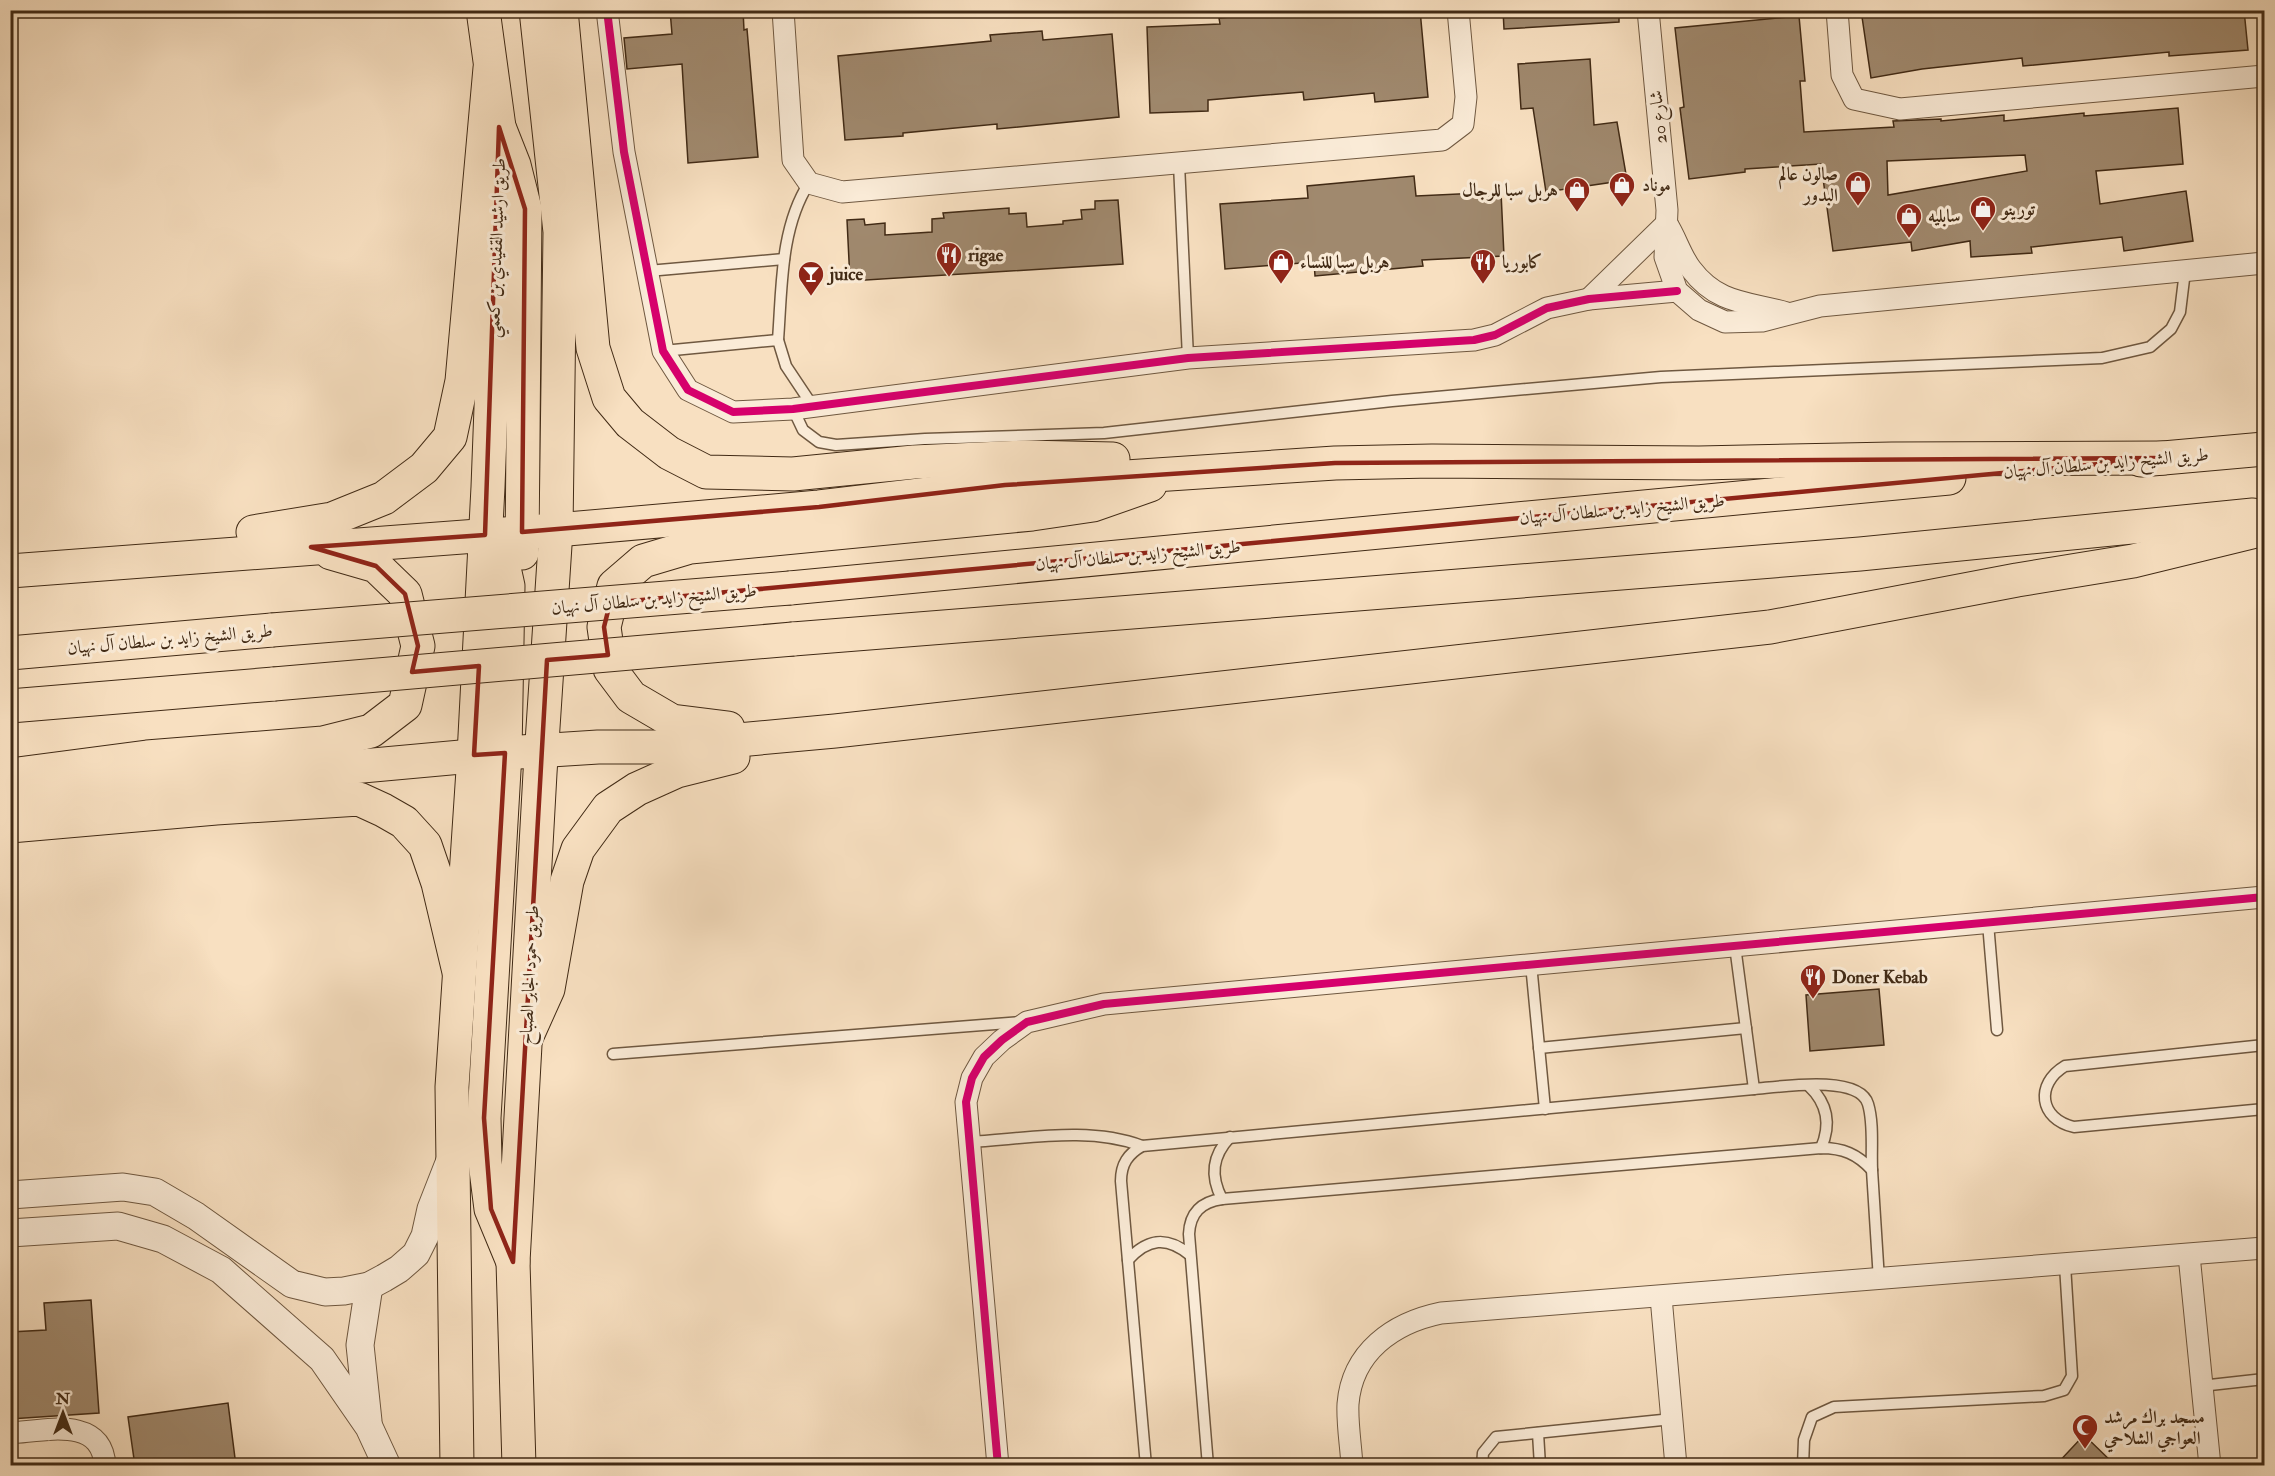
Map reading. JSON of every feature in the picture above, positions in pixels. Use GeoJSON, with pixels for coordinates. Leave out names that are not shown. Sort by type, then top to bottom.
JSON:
{"type":"FeatureCollection","features":[{"type":"Feature","properties":{"kind":"main road","name":"طريق ارشيد القفيدي بن كعمي"},"geometry":{"type":"LineString","coordinates":[[483,10],[500,127],[485,535]]}},
{"type":"Feature","properties":{"kind":"main road","name":"طريق حمود الجابر الصباح"},"geometry":{"type":"LineString","coordinates":[[519,1466],[513,1262],[541,750],[556,530],[560,232],[536,10]]}},
{"type":"Feature","properties":{"kind":"main road"},"geometry":{"type":"LineString","coordinates":[[561,10],[593,348],[609,398],[630,423],[669,453],[706,472],[793,474],[914,462],[1025,457],[1105,457],[1182,472]]}},
{"type":"Feature","properties":{"kind":"main road"},"geometry":{"type":"LineString","coordinates":[[10,571],[332,519],[384,498],[424,468],[450,437],[462,381],[490,68]]}},
{"type":"Feature","properties":{"kind":"main road"},"geometry":{"type":"LineString","coordinates":[[500,127],[514,165],[525,209],[523,713],[528,728],[541,750]]}},
{"type":"Feature","properties":{"kind":"main road","name":"طريق الشيخ زايد بن سلطان آل نهيان"},"geometry":{"type":"LineString","coordinates":[[10,653],[789,588],[2265,449]]}},
{"type":"Feature","properties":{"kind":"main road"},"geometry":{"type":"LineString","coordinates":[[10,571],[556,530],[819,507],[1005,485],[1335,463],[1421,461],[1699,463],[2163,458]]}},
{"type":"Feature","properties":{"kind":"main road"},"geometry":{"type":"LineString","coordinates":[[788,734],[672,721],[631,697],[610,669],[604,627],[614,586],[644,561],[690,547],[1032,514],[1093,505],[1182,472]]}},
{"type":"Feature","properties":{"kind":"main road"},"geometry":{"type":"LineString","coordinates":[[10,706],[793,639],[1860,554],[2265,513]]}},
{"type":"Feature","properties":{"kind":"main road"},"geometry":{"type":"LineString","coordinates":[[10,798],[490,754],[598,747],[663,747],[835,731],[1770,627],[2017,580],[2133,561],[2265,529]]}},
{"type":"Feature","properties":{"kind":"main road"},"geometry":{"type":"LineString","coordinates":[[485,535],[490,754],[485,1162],[490,1209],[513,1262]]}},
{"type":"Feature","properties":{"kind":"main road"},"geometry":{"type":"LineString","coordinates":[[10,775],[147,757],[323,742],[371,731],[405,705],[418,646],[405,594],[376,566],[311,547]]}},
{"type":"Feature","properties":{"kind":"main road"},"geometry":{"type":"LineString","coordinates":[[526,1038],[548,989],[567,881],[578,849],[608,808],[637,789],[677,771],[835,731]]}},
{"type":"Feature","properties":{"kind":"main road"},"geometry":{"type":"LineString","coordinates":[[457,1466],[452,1087],[459,972],[490,754]]}},
{"type":"Feature","properties":{"kind":"main road"},"geometry":{"type":"LineString","coordinates":[[10,826],[216,808],[360,799],[404,822],[425,845],[438,883],[459,972]]}},
{"type":"Feature","properties":{"kind":"street"},"geometry":{"type":"LineString","coordinates":[[607,10],[624,152],[663,351],[688,390],[733,412],[802,407],[1188,358],[1474,340],[1495,335],[1547,308],[1588,299],[1677,291],[1699,310],[1725,322],[1762,321],[1820,306],[2265,263]]}},
{"type":"Feature","properties":{"kind":"street"},"geometry":{"type":"LineString","coordinates":[[783,10],[793,160],[808,183],[842,192],[1443,140],[1463,124],[1466,97],[1458,10]]}},
{"type":"Feature","properties":{"kind":"street","name":"شارع 20"},"geometry":{"type":"LineString","coordinates":[[1648,10],[1667,210],[1665,257],[1677,291]]}},
{"type":"Feature","properties":{"kind":"street"},"geometry":{"type":"LineString","coordinates":[[1837,10],[1842,75],[1854,99],[1900,109],[2265,76]]}},
{"type":"Feature","properties":{"kind":"street"},"geometry":{"type":"LineString","coordinates":[[1588,299],[1667,223],[1690,269],[1712,291],[1736,303],[1788,313]]}},
{"type":"Feature","properties":{"kind":"street"},"geometry":{"type":"LineString","coordinates":[[998,1466],[966,1102],[972,1078],[984,1057],[1002,1040],[1027,1022],[1104,1004],[2265,897]]}},
{"type":"Feature","properties":{"kind":"street"},"geometry":{"type":"LineString","coordinates":[[10,1195],[123,1187],[155,1192],[196,1216],[292,1284],[325,1292],[344,1291],[369,1286],[399,1269],[416,1254],[425,1236],[431,1209],[453,1153]]}},
{"type":"Feature","properties":{"kind":"street"},"geometry":{"type":"LineString","coordinates":[[10,1233],[118,1226],[163,1239],[221,1270],[322,1359],[369,1427],[387,1466]]}},
{"type":"Feature","properties":{"kind":"street"},"geometry":{"type":"LineString","coordinates":[[1352,1466],[1348,1405],[1352,1385],[1367,1353],[1378,1340],[1391,1331],[1420,1318],[1441,1313],[2265,1248]]}},
{"type":"Feature","properties":{"kind":"street"},"geometry":{"type":"LineString","coordinates":[[2189,1255],[2210,1466]]}},
{"type":"Feature","properties":{"kind":"street"},"geometry":{"type":"LineString","coordinates":[[369,1286],[360,1345],[369,1427]]}},
{"type":"Feature","properties":{"kind":"street"},"geometry":{"type":"LineString","coordinates":[[1661,1297],[1676,1466]]}},
{"type":"Feature","properties":{"kind":"street"},"geometry":{"type":"LineString","coordinates":[[10,1433],[73,1428],[89,1435],[102,1448],[105,1466]]}},
{"type":"Feature","properties":{"kind":"lane"},"geometry":{"type":"LineString","coordinates":[[1179,164],[1188,358]]}},
{"type":"Feature","properties":{"kind":"lane"},"geometry":{"type":"LineString","coordinates":[[808,183],[798,200],[784,259],[778,340],[802,407],[803,430],[819,442],[836,444],[1104,433],[1392,401],[1661,377],[2102,358],[2151,347],[2171,330],[2180,312],[2185,271]]}},
{"type":"Feature","properties":{"kind":"lane"},"geometry":{"type":"LineString","coordinates":[[648,271],[784,259]]}},
{"type":"Feature","properties":{"kind":"lane"},"geometry":{"type":"LineString","coordinates":[[663,351],[778,340]]}},
{"type":"Feature","properties":{"kind":"lane"},"geometry":{"type":"LineString","coordinates":[[1988,923],[1997,1030]]}},
{"type":"Feature","properties":{"kind":"lane"},"geometry":{"type":"LineString","coordinates":[[1735,946],[1754,1089]]}},
{"type":"Feature","properties":{"kind":"lane"},"geometry":{"type":"LineString","coordinates":[[1531,964],[1545,1109]]}},
{"type":"Feature","properties":{"kind":"lane"},"geometry":{"type":"LineString","coordinates":[[613,1054],[1027,1022]]}},
{"type":"Feature","properties":{"kind":"lane"},"geometry":{"type":"LineString","coordinates":[[1539,1048],[1746,1028]]}},
{"type":"Feature","properties":{"kind":"lane"},"geometry":{"type":"LineString","coordinates":[[2265,1045],[2065,1066],[2056,1071],[2045,1090],[2048,1110],[2055,1119],[2064,1125],[2074,1127],[2265,1108]]}},
{"type":"Feature","properties":{"kind":"lane"},"geometry":{"type":"LineString","coordinates":[[1809,1086],[1816,1092],[1825,1110],[1827,1130],[1821,1148]]}},
{"type":"Feature","properties":{"kind":"lane"},"geometry":{"type":"LineString","coordinates":[[969,1142],[1088,1135],[1116,1138],[1142,1146],[1754,1089],[1843,1086],[1858,1091],[1868,1102],[1879,1280]]}},
{"type":"Feature","properties":{"kind":"lane"},"geometry":{"type":"LineString","coordinates":[[1222,1199],[1214,1171],[1219,1152],[1230,1137]]}},
{"type":"Feature","properties":{"kind":"lane"},"geometry":{"type":"LineString","coordinates":[[1142,1146],[1128,1156],[1121,1172],[1146,1466]]}},
{"type":"Feature","properties":{"kind":"lane"},"geometry":{"type":"LineString","coordinates":[[1208,1466],[1189,1224],[1201,1206],[1211,1201],[1821,1148],[1844,1150],[1864,1161],[1872,1170]]}},
{"type":"Feature","properties":{"kind":"lane"},"geometry":{"type":"LineString","coordinates":[[1128,1260],[1138,1250],[1151,1243],[1165,1242],[1179,1246],[1190,1255]]}},
{"type":"Feature","properties":{"kind":"lane"},"geometry":{"type":"LineString","coordinates":[[1803,1466],[1804,1440],[1812,1416],[1834,1407],[2044,1396],[2064,1390],[2072,1376],[2065,1265]]}},
{"type":"Feature","properties":{"kind":"lane"},"geometry":{"type":"LineString","coordinates":[[2201,1386],[2265,1379]]}},
{"type":"Feature","properties":{"kind":"lane"},"geometry":{"type":"LineString","coordinates":[[1482,1466],[1483,1453],[1496,1437],[1672,1419]]}},
{"type":"Feature","properties":{"kind":"lane"},"geometry":{"type":"LineString","coordinates":[[1538,1433],[1540,1466]]}},
{"type":"Feature","properties":{"kind":"highlighted area"},"geometry":{"type":"Polygon","coordinates":[[[499,127],[525,209],[522,532],[819,507],[1005,485],[1335,463],[2163,458],[610,603],[604,627],[608,655],[547,660],[513,1262],[491,1209],[484,1118],[505,753],[474,755],[479,666],[412,672],[418,646],[405,594],[376,566],[311,547],[485,535],[499,127]]]}},
{"type":"Feature","properties":{"kind":"building"},"geometry":{"type":"Polygon","coordinates":[[[670,10],[743,10],[744,30],[747,29],[758,157],[688,163],[682,64],[627,69],[624,38],[672,34],[670,10]]]}},
{"type":"Feature","properties":{"kind":"building"},"geometry":{"type":"Polygon","coordinates":[[[1307,10],[1351,10],[1351,14],[1382,10],[1420,10],[1428,97],[1375,102],[1374,93],[1304,100],[1303,92],[1208,100],[1208,111],[1150,113],[1147,27],[1220,24],[1219,18],[1307,10]]]}},
{"type":"Feature","properties":{"kind":"building"},"geometry":{"type":"Polygon","coordinates":[[[1503,10],[1619,10],[1619,22],[1504,29],[1503,10]]]}},
{"type":"Feature","properties":{"kind":"building"},"geometry":{"type":"Polygon","coordinates":[[[1861,10],[2244,10],[2248,50],[2169,56],[2169,52],[2023,66],[2022,58],[1922,69],[1871,78],[1861,10]]]}},
{"type":"Feature","properties":{"kind":"building"},"geometry":{"type":"Polygon","coordinates":[[[1799,16],[1805,81],[1800,81],[1804,132],[1894,127],[1893,121],[1941,119],[1941,121],[2004,115],[2004,121],[2084,113],[2084,116],[2178,108],[2183,164],[2096,171],[2100,204],[2186,191],[2193,241],[2124,251],[2122,237],[2031,247],[2032,253],[1971,257],[1970,241],[1912,251],[1911,242],[1833,251],[1821,164],[1745,169],[1745,172],[1689,179],[1680,108],[1684,107],[1675,28],[1799,16]],[[2025,155],[1887,161],[1888,195],[2027,171],[2025,155]]]}},
{"type":"Feature","properties":{"kind":"building"},"geometry":{"type":"Polygon","coordinates":[[[1042,31],[1043,40],[1112,34],[1119,117],[997,129],[997,124],[903,133],[903,136],[845,140],[838,56],[991,41],[990,35],[1042,31]]]}},
{"type":"Feature","properties":{"kind":"building"},"geometry":{"type":"Polygon","coordinates":[[[1590,59],[1594,125],[1617,122],[1627,180],[1546,192],[1533,108],[1521,109],[1518,64],[1590,59]]]}},
{"type":"Feature","properties":{"kind":"building"},"geometry":{"type":"Polygon","coordinates":[[[1414,176],[1416,196],[1501,192],[1504,256],[1422,260],[1423,266],[1315,276],[1314,262],[1225,269],[1220,204],[1308,198],[1307,186],[1414,176]]]}},
{"type":"Feature","properties":{"kind":"building"},"geometry":{"type":"Polygon","coordinates":[[[1118,200],[1123,264],[850,281],[847,220],[864,219],[865,225],[885,223],[885,235],[932,232],[932,219],[944,218],[943,213],[1009,208],[1009,214],[1026,213],[1027,227],[1063,224],[1063,221],[1082,219],[1081,210],[1095,209],[1095,201],[1118,200]]]}},
{"type":"Feature","properties":{"kind":"building"},"geometry":{"type":"Polygon","coordinates":[[[1879,989],[1884,1045],[1810,1051],[1806,995],[1879,989]]]}},
{"type":"Feature","properties":{"kind":"building"},"geometry":{"type":"Polygon","coordinates":[[[91,1300],[99,1413],[10,1419],[10,1332],[46,1330],[44,1303],[91,1300]]]}},
{"type":"Feature","properties":{"kind":"building"},"geometry":{"type":"Polygon","coordinates":[[[228,1403],[236,1466],[135,1466],[128,1417],[228,1403]]]}},
{"type":"Feature","properties":{"kind":"building","name":"مسجد براك مرشد العواجي الشلاحي"},"geometry":{"type":"Polygon","coordinates":[[[2084,1435],[2116,1466],[2055,1466],[2084,1435]]]}},
{"type":"Feature","properties":{"kind":"cycle path"},"geometry":{"type":"LineString","coordinates":[[607,10],[624,152],[663,351],[688,390],[733,412],[793,409],[1188,358],[1474,340],[1495,335],[1547,308],[1589,299],[1677,291]]}},
{"type":"Feature","properties":{"kind":"cycle path"},"geometry":{"type":"LineString","coordinates":[[998,1466],[966,1102],[972,1078],[984,1057],[1002,1040],[1027,1022],[1104,1004],[2264,897]]}},
{"type":"Feature","properties":{"kind":"place","name":"صالون عالم البدور"},"geometry":{"type":"Point","coordinates":[1858,207]}},
{"type":"Feature","properties":{"kind":"place","name":"موناد"},"geometry":{"type":"Point","coordinates":[1622,208]}},
{"type":"Feature","properties":{"kind":"place","name":"هربل سبا للرجال"},"geometry":{"type":"Point","coordinates":[1577,213]}},
{"type":"Feature","properties":{"kind":"place","name":"تورينو"},"geometry":{"type":"Point","coordinates":[1983,232]}},
{"type":"Feature","properties":{"kind":"place","name":"سابليه"},"geometry":{"type":"Point","coordinates":[1909,239]}},
{"type":"Feature","properties":{"kind":"place","name":"rigae"},"geometry":{"type":"Point","coordinates":[949,278]}},
{"type":"Feature","properties":{"kind":"place","name":"هربل سبا للنساء"},"geometry":{"type":"Point","coordinates":[1281,285]}},
{"type":"Feature","properties":{"kind":"place","name":"كابوريا"},"geometry":{"type":"Point","coordinates":[1483,285]}},
{"type":"Feature","properties":{"kind":"place","name":"juice"},"geometry":{"type":"Point","coordinates":[811,297]}},
{"type":"Feature","properties":{"kind":"place","name":"Doner Kebab"},"geometry":{"type":"Point","coordinates":[1813,1000]}},
{"type":"Feature","properties":{"kind":"place","name":"مسجد براك مرشد العواجي الشلاحي"},"geometry":{"type":"Point","coordinates":[2085,1450]}}]}
